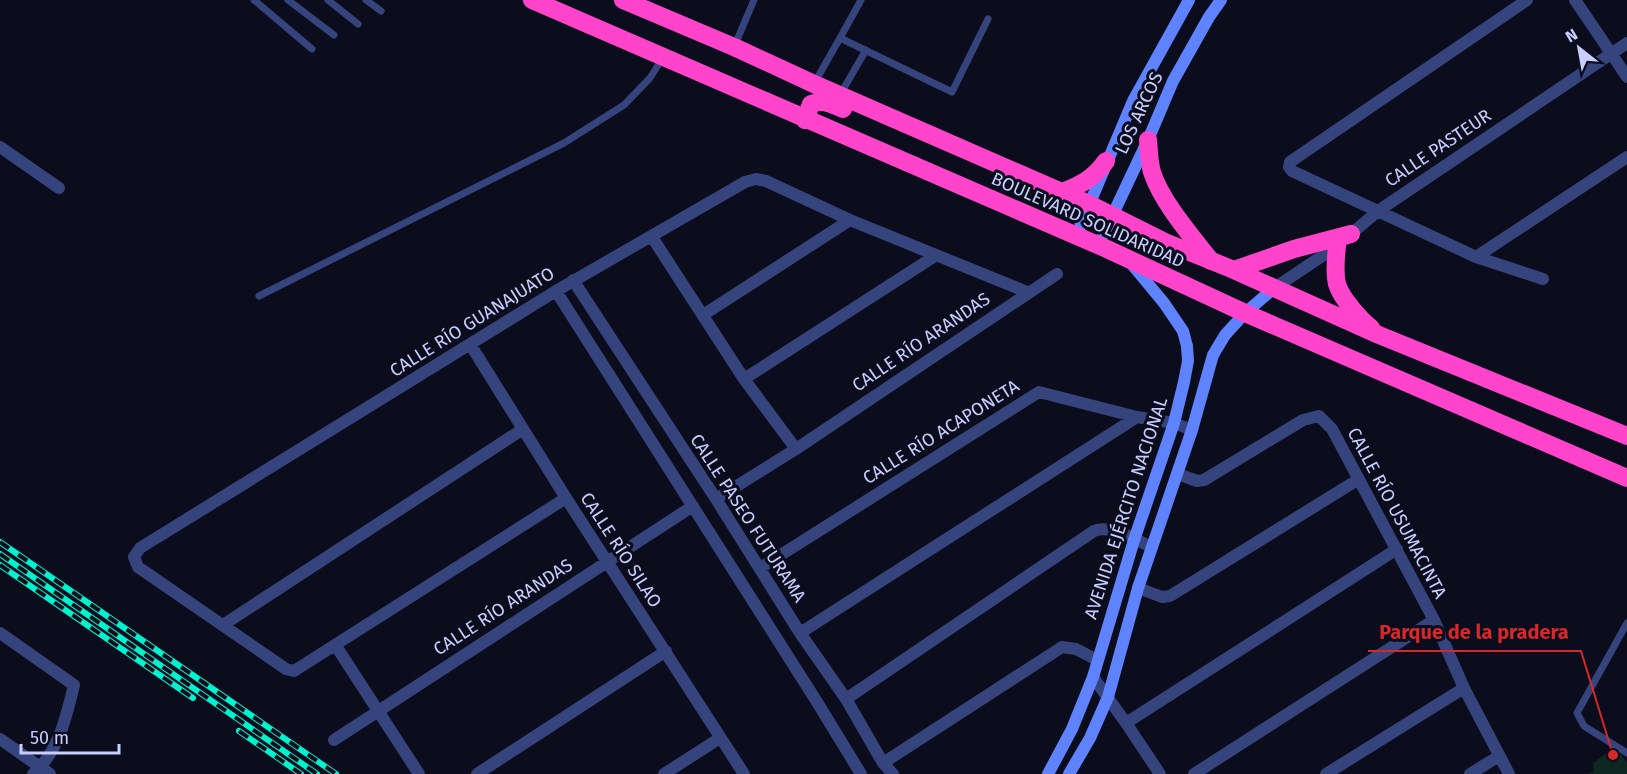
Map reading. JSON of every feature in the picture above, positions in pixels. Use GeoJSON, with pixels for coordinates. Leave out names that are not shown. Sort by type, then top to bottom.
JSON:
{"type":"FeatureCollection","features":[{"type":"Feature","properties":{"kind":"highway","name":"BOULEVARD SOLIDARIDAD"},"geometry":{"type":"LineString","coordinates":[[532,0],[1627,478]]}},
{"type":"Feature","properties":{"kind":"highway","name":"BOULEVARD SOLIDARIDAD"},"geometry":{"type":"LineString","coordinates":[[623,0],[734,46],[952,146],[1089,204],[1165,242],[1234,270],[1379,336],[1627,436]]}},
{"type":"Feature","properties":{"kind":"highway"},"geometry":{"type":"LineString","coordinates":[[806,120],[811,104],[817,101],[825,102],[917,139],[952,146]]}},
{"type":"Feature","properties":{"kind":"highway"},"geometry":{"type":"LineString","coordinates":[[1148,140],[1152,172],[1179,221],[1212,263]]}},
{"type":"Feature","properties":{"kind":"highway"},"geometry":{"type":"LineString","coordinates":[[1062,192],[1096,176],[1106,161]]}},
{"type":"Feature","properties":{"kind":"highway"},"geometry":{"type":"LineString","coordinates":[[1234,270],[1294,249],[1351,234]]}},
{"type":"Feature","properties":{"kind":"highway"},"geometry":{"type":"LineString","coordinates":[[1337,246],[1338,285],[1360,318],[1379,336]]}},
{"type":"Feature","properties":{"kind":"main road","name":"LOS ARCOS"},"geometry":{"type":"LineString","coordinates":[[1076,236],[1133,101],[1189,0]]}},
{"type":"Feature","properties":{"kind":"main road","name":"LOS ARCOS"},"geometry":{"type":"LineString","coordinates":[[1098,246],[1173,81],[1221,0]]}},
{"type":"Feature","properties":{"kind":"main road","name":"AVENIDA EJÉRCITO NACIONAL"},"geometry":{"type":"LineString","coordinates":[[1048,774],[1072,729],[1093,677],[1134,540],[1174,423],[1188,361],[1183,331],[1164,303],[1129,261]]}},
{"type":"Feature","properties":{"kind":"main road","name":"AVENIDA EJÉRCITO NACIONAL"},"geometry":{"type":"LineString","coordinates":[[1069,774],[1090,738],[1108,697],[1138,588],[1178,474],[1213,355],[1225,335],[1245,313],[1274,289]]}},
{"type":"Feature","properties":{"kind":"street"},"geometry":{"type":"LineString","coordinates":[[1527,0],[1290,162],[1290,167],[1292,171],[1476,257],[1542,279]]}},
{"type":"Feature","properties":{"kind":"street"},"geometry":{"type":"LineString","coordinates":[[1575,0],[1627,77]]}},
{"type":"Feature","properties":{"kind":"street","name":"CALLE PASTEUR"},"geometry":{"type":"LineString","coordinates":[[1274,289],[1337,246],[1378,211],[1627,43]]}},
{"type":"Feature","properties":{"kind":"street"},"geometry":{"type":"LineString","coordinates":[[0,147],[59,188]]}},
{"type":"Feature","properties":{"kind":"street"},"geometry":{"type":"LineString","coordinates":[[1476,257],[1627,157]]}},
{"type":"Feature","properties":{"kind":"street","name":"CALLE RÍO GUANAJUATO"},"geometry":{"type":"LineString","coordinates":[[336,646],[294,671],[286,669],[138,567],[134,557],[136,552],[573,280],[745,182],[766,181],[850,220],[1027,292]]}},
{"type":"Feature","properties":{"kind":"street"},"geometry":{"type":"LineString","coordinates":[[703,315],[850,220]]}},
{"type":"Feature","properties":{"kind":"street"},"geometry":{"type":"LineString","coordinates":[[652,237],[744,379],[796,449]]}},
{"type":"Feature","properties":{"kind":"street"},"geometry":{"type":"LineString","coordinates":[[744,379],[935,256]]}},
{"type":"Feature","properties":{"kind":"street","name":"CALLE RÍO ARANDAS"},"geometry":{"type":"LineString","coordinates":[[716,499],[796,449],[1057,274]]}},
{"type":"Feature","properties":{"kind":"street","name":"CALLE PASEO FUTURAMA"},"geometry":{"type":"LineString","coordinates":[[573,280],[820,664],[846,699],[892,774]]}},
{"type":"Feature","properties":{"kind":"street"},"geometry":{"type":"LineString","coordinates":[[556,291],[861,774]]}},
{"type":"Feature","properties":{"kind":"street","name":"CALLE RÍO SILAO"},"geometry":{"type":"LineString","coordinates":[[470,344],[744,774]]}},
{"type":"Feature","properties":{"kind":"street","name":"CALLE RÍO ACAPONETA"},"geometry":{"type":"LineString","coordinates":[[760,568],[1039,392],[1137,417],[1174,423],[1192,430]]}},
{"type":"Feature","properties":{"kind":"street","name":"CALLE RÍO USUMACINTA"},"geometry":{"type":"LineString","coordinates":[[1178,474],[1197,481],[1204,480],[1303,420],[1318,416],[1332,429],[1397,549],[1434,620],[1464,688],[1509,774]]}},
{"type":"Feature","properties":{"kind":"street"},"geometry":{"type":"LineString","coordinates":[[800,633],[1137,417]]}},
{"type":"Feature","properties":{"kind":"street"},"geometry":{"type":"LineString","coordinates":[[223,625],[523,429]]}},
{"type":"Feature","properties":{"kind":"street"},"geometry":{"type":"LineString","coordinates":[[682,489],[701,478]]}},
{"type":"Feature","properties":{"kind":"street"},"geometry":{"type":"LineString","coordinates":[[1138,588],[1162,597],[1170,596],[1359,478]]}},
{"type":"Feature","properties":{"kind":"street"},"geometry":{"type":"LineString","coordinates":[[419,774],[336,646],[566,498]]}},
{"type":"Feature","properties":{"kind":"street","name":"CALLE RÍO ARANDAS"},"geometry":{"type":"LineString","coordinates":[[334,740],[693,506]]}},
{"type":"Feature","properties":{"kind":"street"},"geometry":{"type":"LineString","coordinates":[[846,699],[1094,531],[1108,529],[1152,547]]}},
{"type":"Feature","properties":{"kind":"street"},"geometry":{"type":"LineString","coordinates":[[717,543],[735,531]]}},
{"type":"Feature","properties":{"kind":"street"},"geometry":{"type":"LineString","coordinates":[[1126,723],[1397,549]]}},
{"type":"Feature","properties":{"kind":"street"},"geometry":{"type":"LineString","coordinates":[[1194,774],[1434,620]]}},
{"type":"Feature","properties":{"kind":"street"},"geometry":{"type":"LineString","coordinates":[[0,633],[74,685],[55,748],[41,772],[0,739]]}},
{"type":"Feature","properties":{"kind":"street"},"geometry":{"type":"LineString","coordinates":[[883,762],[1062,647],[1076,649],[1097,660]]}},
{"type":"Feature","properties":{"kind":"street"},"geometry":{"type":"LineString","coordinates":[[477,774],[666,651]]}},
{"type":"Feature","properties":{"kind":"street"},"geometry":{"type":"LineString","coordinates":[[800,675],[820,664]]}},
{"type":"Feature","properties":{"kind":"street"},"geometry":{"type":"LineString","coordinates":[[1093,677],[1160,774]]}},
{"type":"Feature","properties":{"kind":"street"},"geometry":{"type":"LineString","coordinates":[[1326,774],[1464,688]]}},
{"type":"Feature","properties":{"kind":"street"},"geometry":{"type":"LineString","coordinates":[[664,774],[720,738]]}},
{"type":"Feature","properties":{"kind":"street"},"geometry":{"type":"LineString","coordinates":[[1470,774],[1499,756]]}},
{"type":"Feature","properties":{"kind":"lane"},"geometry":{"type":"LineString","coordinates":[[254,0],[312,49]]}},
{"type":"Feature","properties":{"kind":"lane"},"geometry":{"type":"LineString","coordinates":[[288,0],[334,35]]}},
{"type":"Feature","properties":{"kind":"lane"},"geometry":{"type":"LineString","coordinates":[[328,0],[358,24]]}},
{"type":"Feature","properties":{"kind":"lane"},"geometry":{"type":"LineString","coordinates":[[366,0],[381,11]]}},
{"type":"Feature","properties":{"kind":"lane"},"geometry":{"type":"LineString","coordinates":[[734,46],[754,0]]}},
{"type":"Feature","properties":{"kind":"lane"},"geometry":{"type":"LineString","coordinates":[[814,84],[861,0]]}},
{"type":"Feature","properties":{"kind":"lane"},"geometry":{"type":"LineString","coordinates":[[840,38],[952,92],[988,19]]}},
{"type":"Feature","properties":{"kind":"lane"},"geometry":{"type":"LineString","coordinates":[[839,95],[866,50]]}},
{"type":"Feature","properties":{"kind":"lane"},"geometry":{"type":"LineString","coordinates":[[259,296],[564,143],[624,105],[650,78],[663,57]]}},
{"type":"Feature","properties":{"kind":"lane"},"geometry":{"type":"LineString","coordinates":[[1627,623],[1577,713],[1584,726],[1627,753]]}},
{"type":"Feature","properties":{"kind":"green space"},"geometry":{"type":"Polygon","coordinates":[[[1615,747],[1627,763],[1627,774],[1588,774],[1594,771],[1593,763],[1615,747]]]}},
{"type":"Feature","properties":{"kind":"railway"},"geometry":{"type":"LineString","coordinates":[[0,542],[336,774]]}},
{"type":"Feature","properties":{"kind":"railway"},"geometry":{"type":"LineString","coordinates":[[0,554],[317,774]]}},
{"type":"Feature","properties":{"kind":"railway"},"geometry":{"type":"LineString","coordinates":[[0,565],[193,698]]}},
{"type":"Feature","properties":{"kind":"railway"},"geometry":{"type":"LineString","coordinates":[[239,731],[301,774]]}},
{"type":"Feature","properties":{"kind":"place","name":"Parque de la pradera"},"geometry":{"type":"Point","coordinates":[1613,755]}}]}
